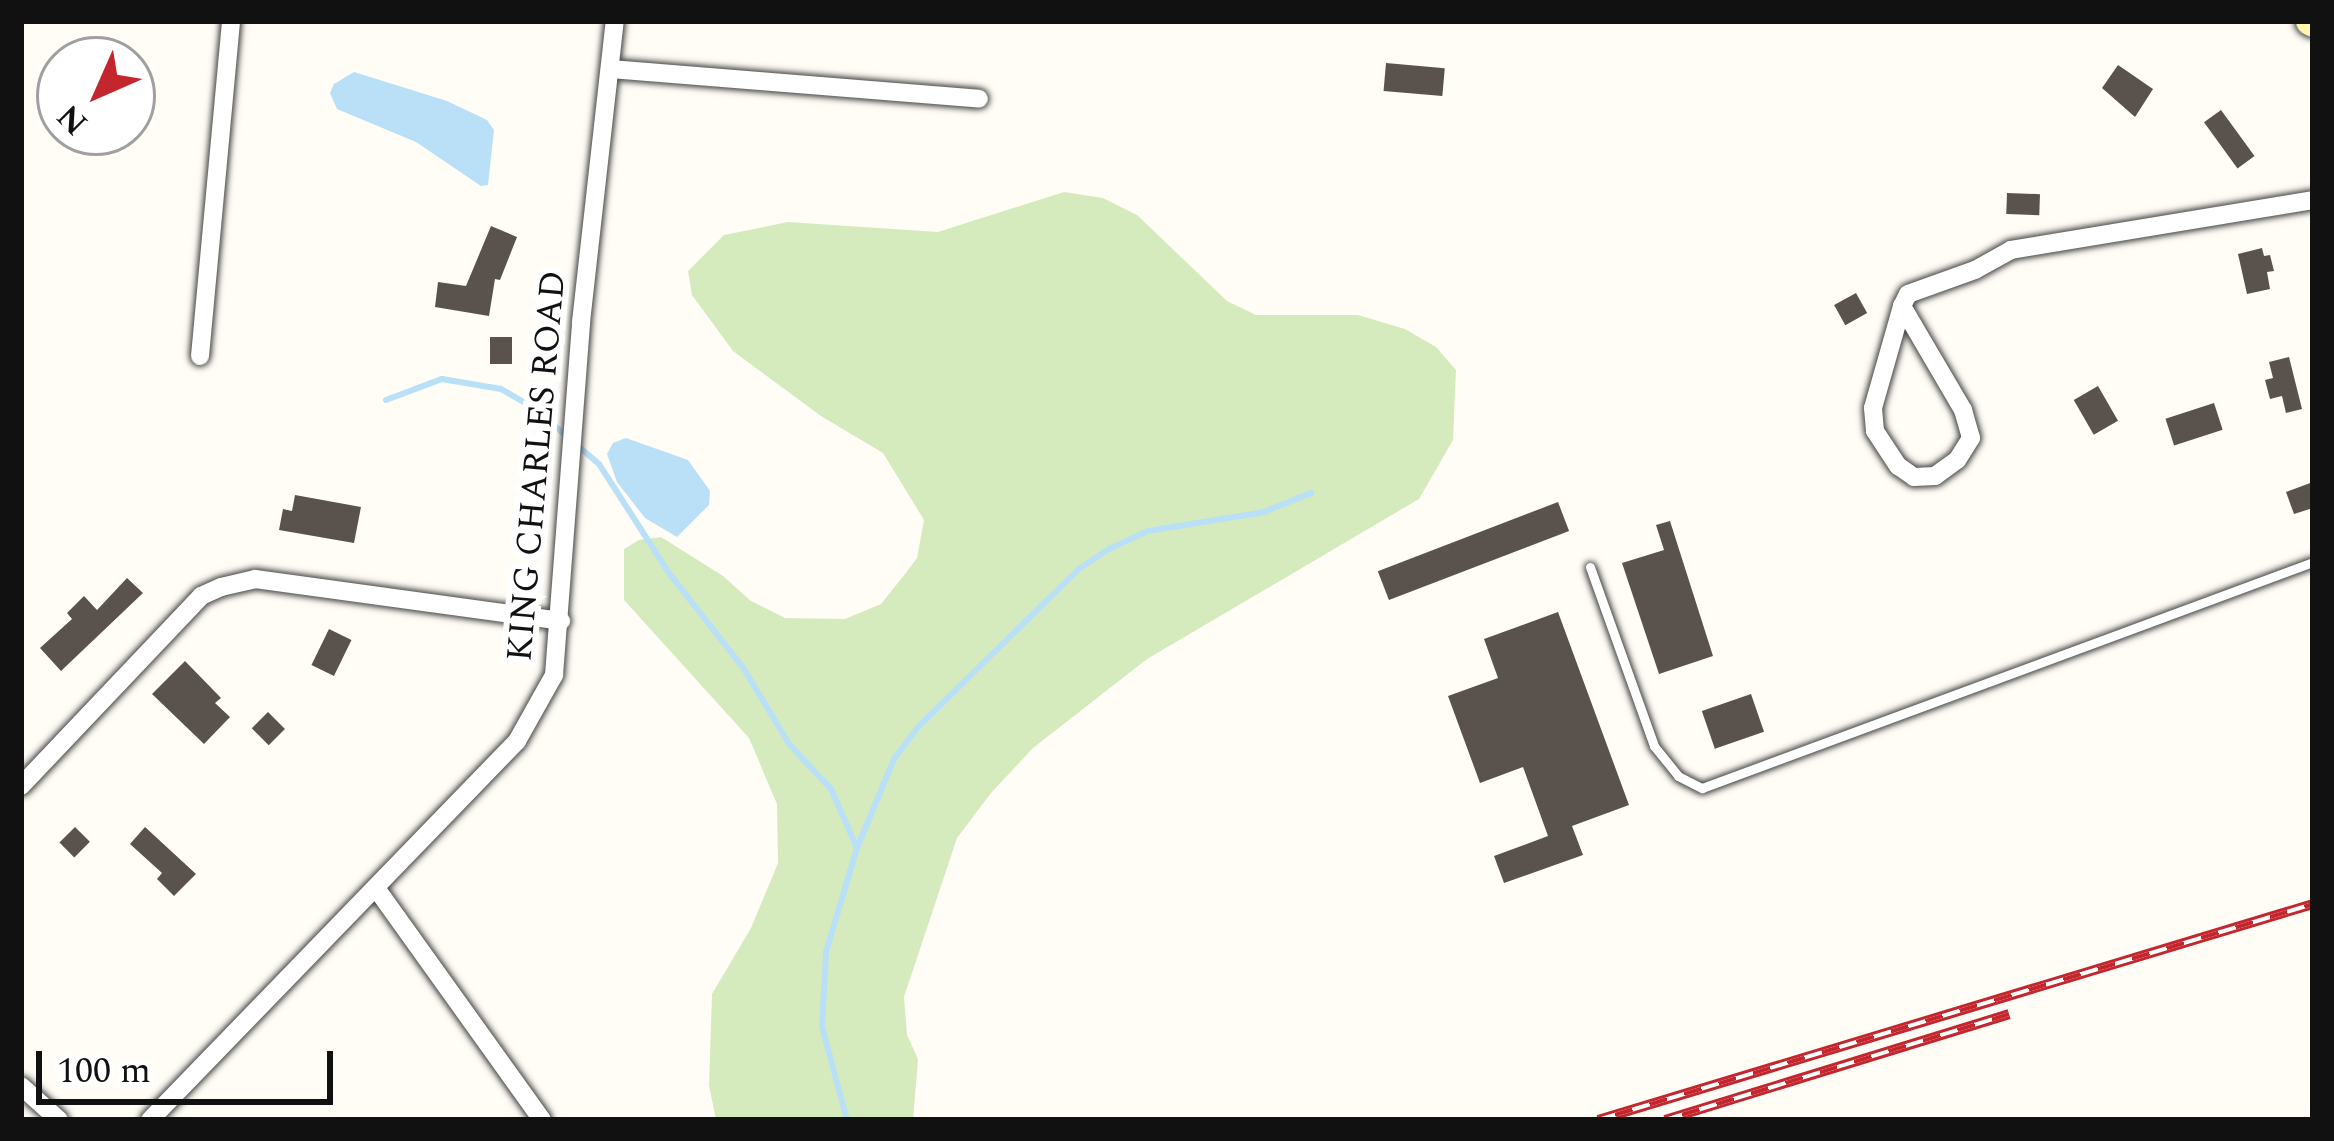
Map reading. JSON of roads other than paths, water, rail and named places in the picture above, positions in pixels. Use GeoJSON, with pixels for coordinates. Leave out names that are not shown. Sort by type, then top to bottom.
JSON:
{"type":"FeatureCollection","features":[{"type":"Feature","properties":{"kind":"street"},"geometry":{"type":"LineString","coordinates":[[200,356],[232,21]]}},
{"type":"Feature","properties":{"kind":"street","name":"KING CHARLES ROAD"},"geometry":{"type":"LineString","coordinates":[[150,1120],[517,741],[554,675],[581,322],[615,21]]}},
{"type":"Feature","properties":{"kind":"street"},"geometry":{"type":"LineString","coordinates":[[610,69],[979,99]]}},
{"type":"Feature","properties":{"kind":"street"},"geometry":{"type":"LineString","coordinates":[[1902,306],[1963,410],[1971,438],[1957,460],[1935,476],[1914,477],[1898,466],[1875,431],[1873,408],[1902,306],[1908,294],[1933,280],[1975,270],[2011,250],[2313,200]]}},
{"type":"Feature","properties":{"kind":"street"},"geometry":{"type":"LineString","coordinates":[[21,786],[201,596],[221,587],[255,579],[561,621]]}},
{"type":"Feature","properties":{"kind":"street"},"geometry":{"type":"LineString","coordinates":[[376,888],[542,1120]]}},
{"type":"Feature","properties":{"kind":"street"},"geometry":{"type":"LineString","coordinates":[[21,1086],[58,1120]]}},
{"type":"Feature","properties":{"kind":"lane"},"geometry":{"type":"LineString","coordinates":[[1589,567],[1654,746],[1678,776],[1702,788],[2313,562]]}},
{"type":"Feature","properties":{"kind":"water"},"geometry":{"type":"Polygon","coordinates":[[[354,72],[447,101],[487,120],[494,130],[488,185],[481,186],[416,142],[337,109],[330,93],[334,84],[354,72]]]}},
{"type":"Feature","properties":{"kind":"water"},"geometry":{"type":"Polygon","coordinates":[[[626,438],[688,460],[710,491],[709,505],[677,537],[645,518],[617,482],[607,454],[613,443],[626,438]]]}},
{"type":"Feature","properties":{"kind":"waterway"},"geometry":{"type":"LineString","coordinates":[[386,400],[442,379],[501,389],[535,409],[599,464],[669,573],[744,669],[789,744],[831,789],[857,848]]}},
{"type":"Feature","properties":{"kind":"waterway"},"geometry":{"type":"LineString","coordinates":[[847,1120],[822,1027],[826,952],[857,848],[894,759],[918,727],[1079,569],[1109,549],[1148,531],[1264,512],[1311,493]]}},
{"type":"Feature","properties":{"kind":"railway"},"geometry":{"type":"LineString","coordinates":[[1598,1120],[2313,904]]}},
{"type":"Feature","properties":{"kind":"railway"},"geometry":{"type":"LineString","coordinates":[[1665,1120],[2009,1014]]}}]}
